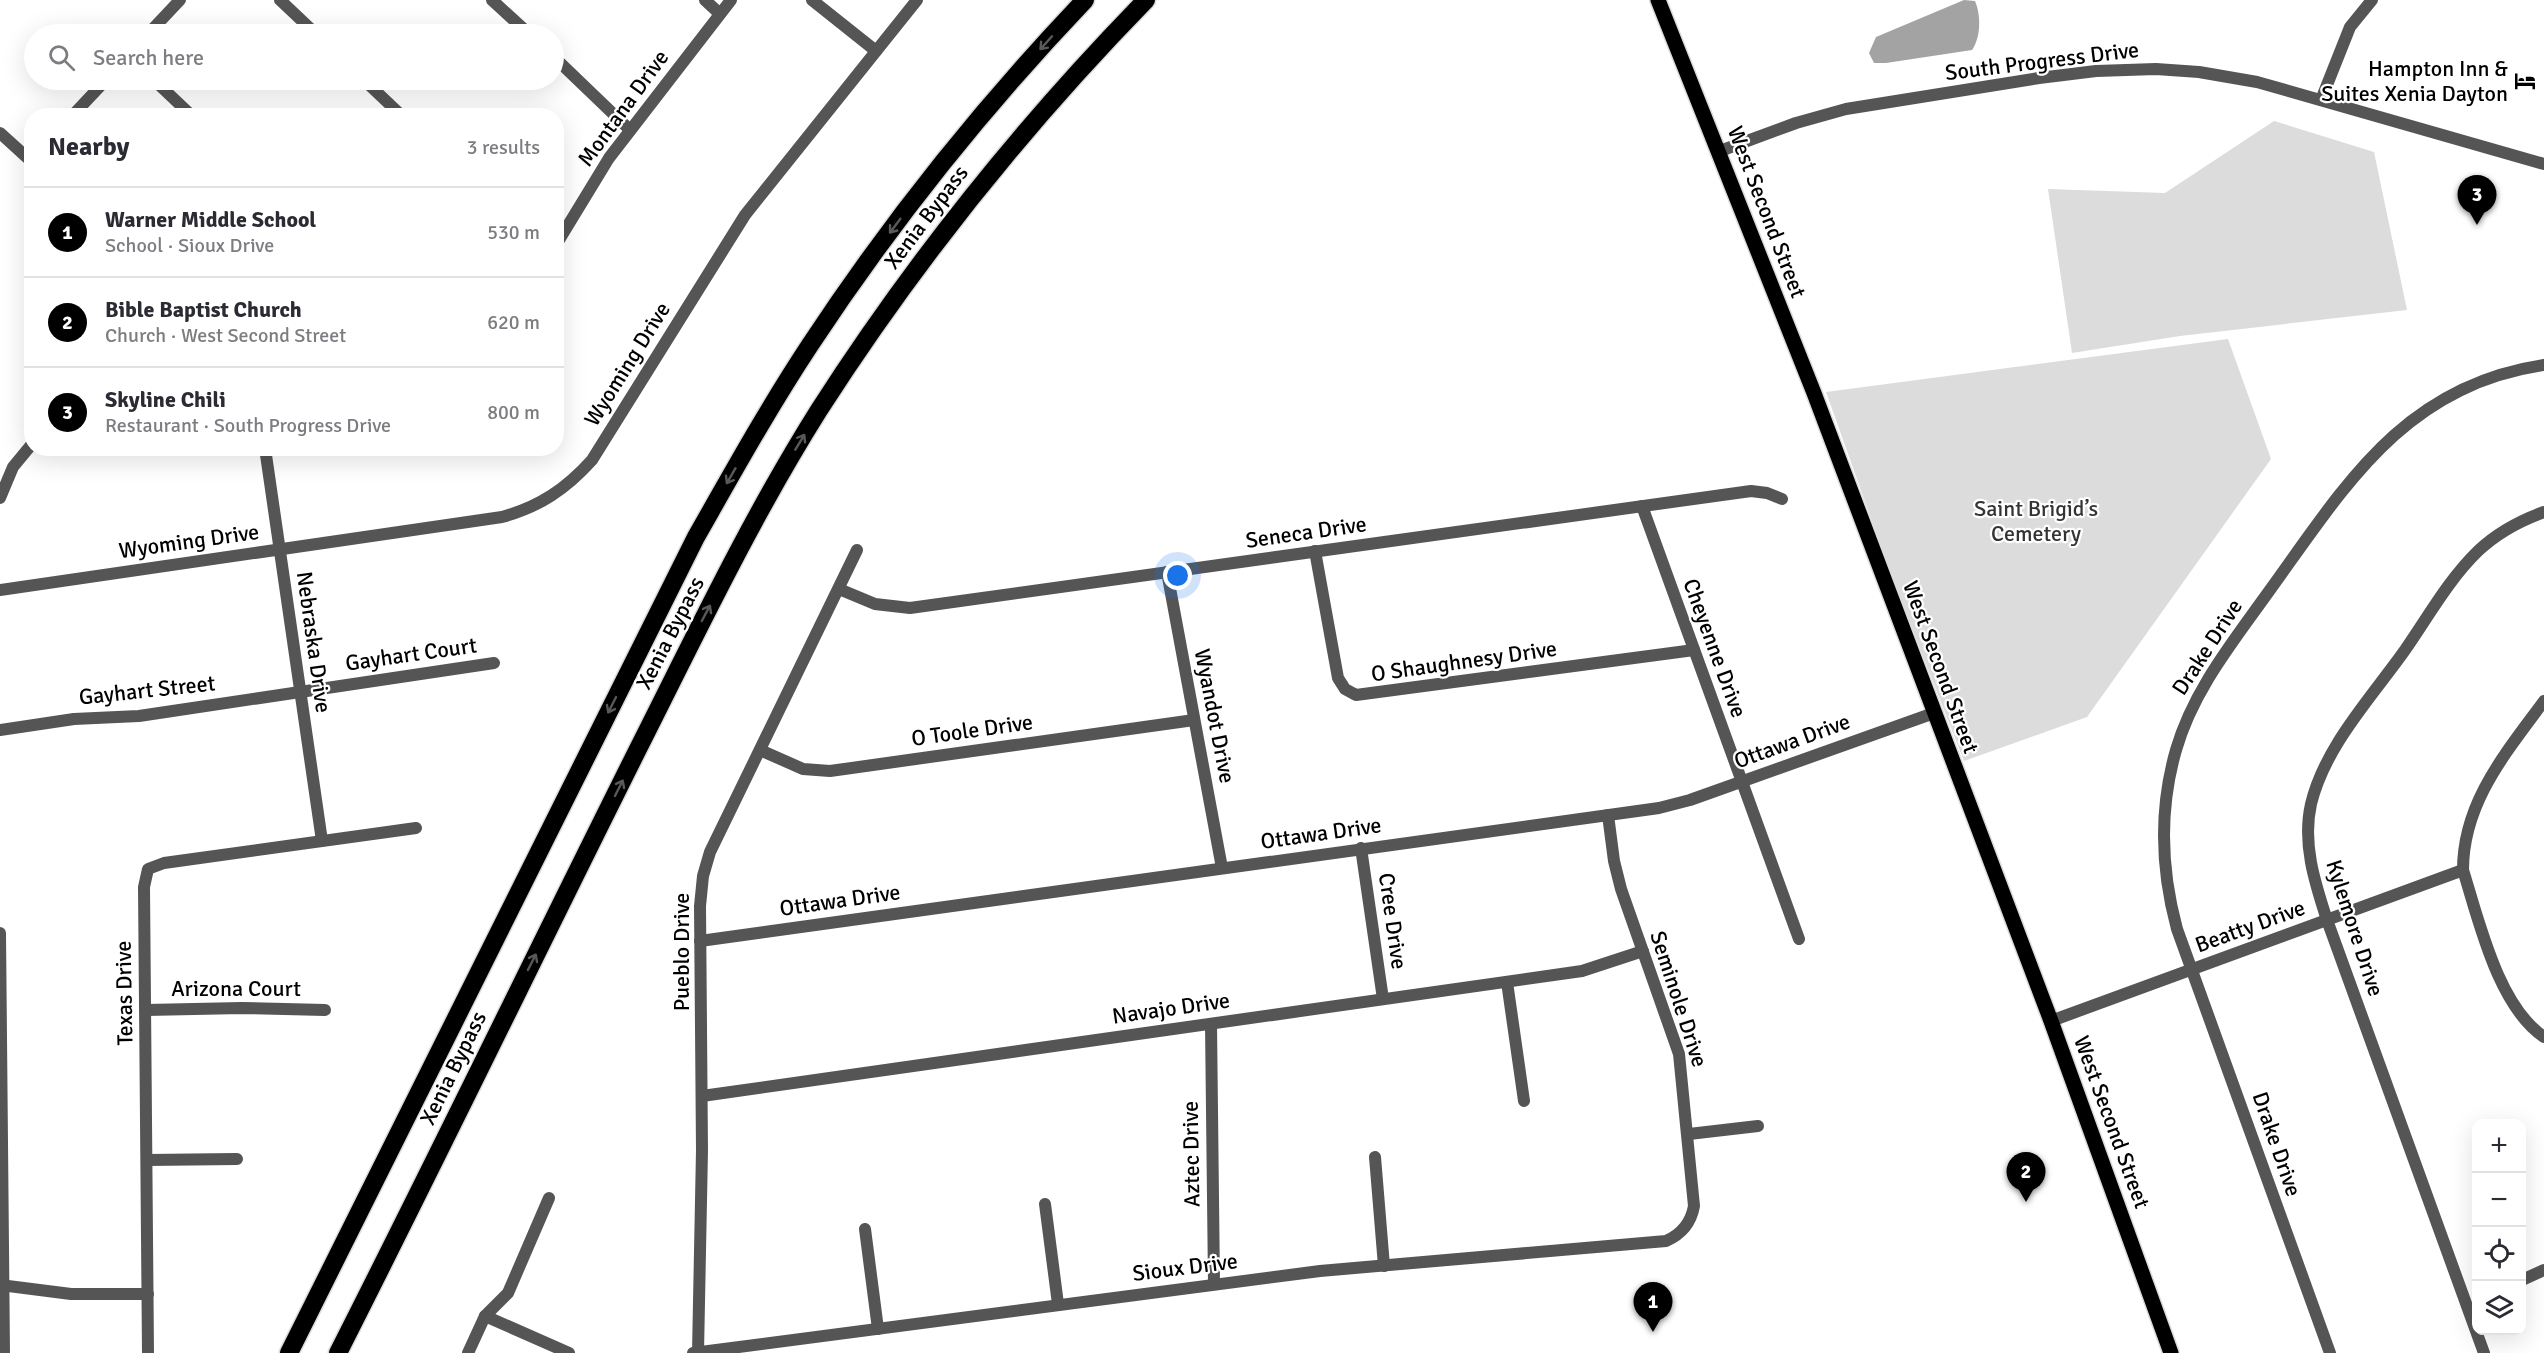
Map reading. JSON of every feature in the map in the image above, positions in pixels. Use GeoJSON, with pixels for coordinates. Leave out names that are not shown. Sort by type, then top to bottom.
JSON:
{"type":"FeatureCollection","features":[{"type":"Feature","properties":{"kind":"highway","name":"Xenia Bypass"},"geometry":{"type":"LineString","coordinates":[[290,1353],[696,537],[768,413],[810,345],[900,219],[982,114],[1085,0]]}},
{"type":"Feature","properties":{"kind":"highway","name":"Xenia Bypass"},"geometry":{"type":"LineString","coordinates":[[338,1353],[703,618],[769,495],[819,410],[916,269],[984,180],[1064,85],[1146,0]]}},
{"type":"Feature","properties":{"kind":"highway"},"geometry":{"type":"LineString","coordinates":[[350,1353],[521,984]]}},
{"type":"Feature","properties":{"kind":"highway"},"geometry":{"type":"LineString","coordinates":[[279,1353],[372,1171],[408,1115]]}},
{"type":"Feature","properties":{"kind":"main road","name":"West Second Street"},"geometry":{"type":"LineString","coordinates":[[1658,0],[1720,151],[2051,1021],[2171,1353]]}},
{"type":"Feature","properties":{"kind":"street"},"geometry":{"type":"LineString","coordinates":[[157,24],[180,0]]}},
{"type":"Feature","properties":{"kind":"street"},"geometry":{"type":"LineString","coordinates":[[280,0],[305,24]]}},
{"type":"Feature","properties":{"kind":"street"},"geometry":{"type":"LineString","coordinates":[[492,0],[518,24]]}},
{"type":"Feature","properties":{"kind":"street"},"geometry":{"type":"LineString","coordinates":[[705,0],[720,14]]}},
{"type":"Feature","properties":{"kind":"street","name":"Montana Drive"},"geometry":{"type":"LineString","coordinates":[[564,232],[609,158],[731,0]]}},
{"type":"Feature","properties":{"kind":"street"},"geometry":{"type":"LineString","coordinates":[[812,0],[876,51]]}},
{"type":"Feature","properties":{"kind":"street","name":"Wyoming Drive"},"geometry":{"type":"LineString","coordinates":[[0,590],[502,517],[537,505],[569,484],[592,460],[745,215],[917,0]]}},
{"type":"Feature","properties":{"kind":"street"},"geometry":{"type":"LineString","coordinates":[[2321,100],[2350,27],[2373,0]]}},
{"type":"Feature","properties":{"kind":"street"},"geometry":{"type":"LineString","coordinates":[[564,66],[630,129]]}},
{"type":"Feature","properties":{"kind":"street","name":"South Progress Drive"},"geometry":{"type":"LineString","coordinates":[[1720,151],[1796,123],[1846,109],[2096,71],[2156,69],[2199,72],[2257,82],[2544,164]]}},
{"type":"Feature","properties":{"kind":"street"},"geometry":{"type":"LineString","coordinates":[[79,108],[96,90]]}},
{"type":"Feature","properties":{"kind":"street"},"geometry":{"type":"LineString","coordinates":[[165,90],[184,108]]}},
{"type":"Feature","properties":{"kind":"street"},"geometry":{"type":"LineString","coordinates":[[375,90],[394,108]]}},
{"type":"Feature","properties":{"kind":"street"},"geometry":{"type":"LineString","coordinates":[[0,133],[24,154]]}},
{"type":"Feature","properties":{"kind":"street","name":"Drake Drive"},"geometry":{"type":"LineString","coordinates":[[2330,1353],[2191,970],[2170,903],[2164,861],[2164,830],[2168,787],[2176,749],[2190,713],[2210,675],[2360,467],[2379,446],[2427,409],[2448,397],[2497,376],[2544,364]]}},
{"type":"Feature","properties":{"kind":"street"},"geometry":{"type":"LineString","coordinates":[[0,498],[13,467],[24,454]]}},
{"type":"Feature","properties":{"kind":"street","name":"Nebraska Drive"},"geometry":{"type":"LineString","coordinates":[[266,456],[322,841]]}},
{"type":"Feature","properties":{"kind":"street","name":"Seneca Drive"},"geometry":{"type":"LineString","coordinates":[[839,589],[874,604],[910,608],[1750,491],[1767,493],[1782,499]]}},
{"type":"Feature","properties":{"kind":"street","name":"Cheyenne Drive"},"geometry":{"type":"LineString","coordinates":[[1642,506],[1799,939]]}},
{"type":"Feature","properties":{"kind":"street","name":"Kylemore Drive"},"geometry":{"type":"LineString","coordinates":[[2484,1353],[2471,1301],[2327,920],[2314,878],[2309,847],[2311,806],[2324,766],[2335,747],[2472,558],[2503,531],[2544,512]]}},
{"type":"Feature","properties":{"kind":"street","name":"Pueblo Drive"},"geometry":{"type":"LineString","coordinates":[[698,1353],[702,1096],[700,894],[708,860],[857,550]]}},
{"type":"Feature","properties":{"kind":"street","name":"O Shaughnesy Drive"},"geometry":{"type":"LineString","coordinates":[[1315,551],[1338,678],[1345,689],[1356,695],[1694,650]]}},
{"type":"Feature","properties":{"kind":"street","name":"Wyandot Drive"},"geometry":{"type":"LineString","coordinates":[[1167,572],[1222,868]]}},
{"type":"Feature","properties":{"kind":"street","name":"Gayhart Court"},"geometry":{"type":"LineString","coordinates":[[299,692],[494,663]]}},
{"type":"Feature","properties":{"kind":"street","name":"Gayhart Street"},"geometry":{"type":"LineString","coordinates":[[0,730],[74,719],[139,716],[299,692]]}},
{"type":"Feature","properties":{"kind":"street"},"geometry":{"type":"LineString","coordinates":[[2544,701],[2483,786],[2470,821],[2463,850],[2463,870],[2509,996],[2525,1020],[2544,1037]]}},
{"type":"Feature","properties":{"kind":"street","name":"Ottawa Drive"},"geometry":{"type":"LineString","coordinates":[[700,941],[1671,806],[1934,713]]}},
{"type":"Feature","properties":{"kind":"street","name":"O Toole Drive"},"geometry":{"type":"LineString","coordinates":[[760,750],[803,770],[830,771],[1194,720]]}},
{"type":"Feature","properties":{"kind":"street","name":"Seminole Drive"},"geometry":{"type":"LineString","coordinates":[[1608,815],[1616,871],[1679,1054],[1689,1134],[1694,1206],[1690,1219],[1682,1231]]}},
{"type":"Feature","properties":{"kind":"street"},"geometry":{"type":"LineString","coordinates":[[322,841],[416,828]]}},
{"type":"Feature","properties":{"kind":"street","name":"Texas Drive"},"geometry":{"type":"LineString","coordinates":[[148,1353],[144,887],[148,869],[164,863],[322,841]]}},
{"type":"Feature","properties":{"kind":"street","name":"Cree Drive"},"geometry":{"type":"LineString","coordinates":[[1361,848],[1383,999]]}},
{"type":"Feature","properties":{"kind":"street","name":"Beatty Drive"},"geometry":{"type":"LineString","coordinates":[[2051,1021],[2463,870]]}},
{"type":"Feature","properties":{"kind":"street"},"geometry":{"type":"LineString","coordinates":[[0,933],[4,1353]]}},
{"type":"Feature","properties":{"kind":"street","name":"Navajo Drive"},"geometry":{"type":"LineString","coordinates":[[702,1096],[1582,971],[1643,951]]}},
{"type":"Feature","properties":{"kind":"street"},"geometry":{"type":"LineString","coordinates":[[1507,982],[1524,1101]]}},
{"type":"Feature","properties":{"kind":"street","name":"Arizona Court"},"geometry":{"type":"LineString","coordinates":[[146,1010],[242,1008],[325,1010]]}},
{"type":"Feature","properties":{"kind":"street","name":"Aztec Drive"},"geometry":{"type":"LineString","coordinates":[[1211,1024],[1214,1284]]}},
{"type":"Feature","properties":{"kind":"street"},"geometry":{"type":"LineString","coordinates":[[1689,1134],[1758,1126]]}},
{"type":"Feature","properties":{"kind":"street"},"geometry":{"type":"LineString","coordinates":[[1375,1157],[1384,1266]]}},
{"type":"Feature","properties":{"kind":"street"},"geometry":{"type":"LineString","coordinates":[[147,1160],[237,1159]]}},
{"type":"Feature","properties":{"kind":"street"},"geometry":{"type":"LineString","coordinates":[[468,1353],[484,1316],[508,1293],[549,1198]]}},
{"type":"Feature","properties":{"kind":"street"},"geometry":{"type":"LineString","coordinates":[[1045,1204],[1058,1304]]}},
{"type":"Feature","properties":{"kind":"street"},"geometry":{"type":"LineString","coordinates":[[866,1229],[878,1329]]}},
{"type":"Feature","properties":{"kind":"street","name":"Sioux Drive"},"geometry":{"type":"LineString","coordinates":[[693,1353],[1214,1284],[1384,1266],[1666,1241],[1682,1231]]}},
{"type":"Feature","properties":{"kind":"street"},"geometry":{"type":"LineString","coordinates":[[2526,1278],[2544,1270]]}},
{"type":"Feature","properties":{"kind":"street"},"geometry":{"type":"LineString","coordinates":[[2,1285],[71,1293],[148,1294]]}},
{"type":"Feature","properties":{"kind":"street"},"geometry":{"type":"LineString","coordinates":[[484,1316],[569,1353]]}},
{"type":"Feature","properties":{"kind":"green space"},"geometry":{"type":"Polygon","coordinates":[[[2274,121],[2374,152],[2407,310],[2180,336],[2072,353],[2048,189],[2165,193],[2274,121]]]}},
{"type":"Feature","properties":{"kind":"green space","name":"Saint Brigid’s Cemetery"},"geometry":{"type":"Polygon","coordinates":[[[2228,339],[2271,459],[2087,717],[1964,761],[1890,572],[1826,392],[2228,339]]]}},
{"type":"Feature","properties":{"kind":"shaded area"},"geometry":{"type":"Polygon","coordinates":[[[1964,0],[1975,1],[1978,13],[1979,26],[1972,50],[1874,63],[1869,53],[1876,37],[1964,0]]]}},
{"type":"Feature","properties":{"kind":"place","name":"Hampton Inn & Suites Xenia Dayton"},"geometry":{"type":"Point","coordinates":[2525,81]}},
{"type":"Feature","properties":{"kind":"place","name":"Skyline Chili"},"geometry":{"type":"Point","coordinates":[2477,225]}},
{"type":"Feature","properties":{"kind":"place","name":"Bible Baptist Church"},"geometry":{"type":"Point","coordinates":[2026,1202]}},
{"type":"Feature","properties":{"kind":"place","name":"Warner Middle School"},"geometry":{"type":"Point","coordinates":[1653,1332]}}]}
